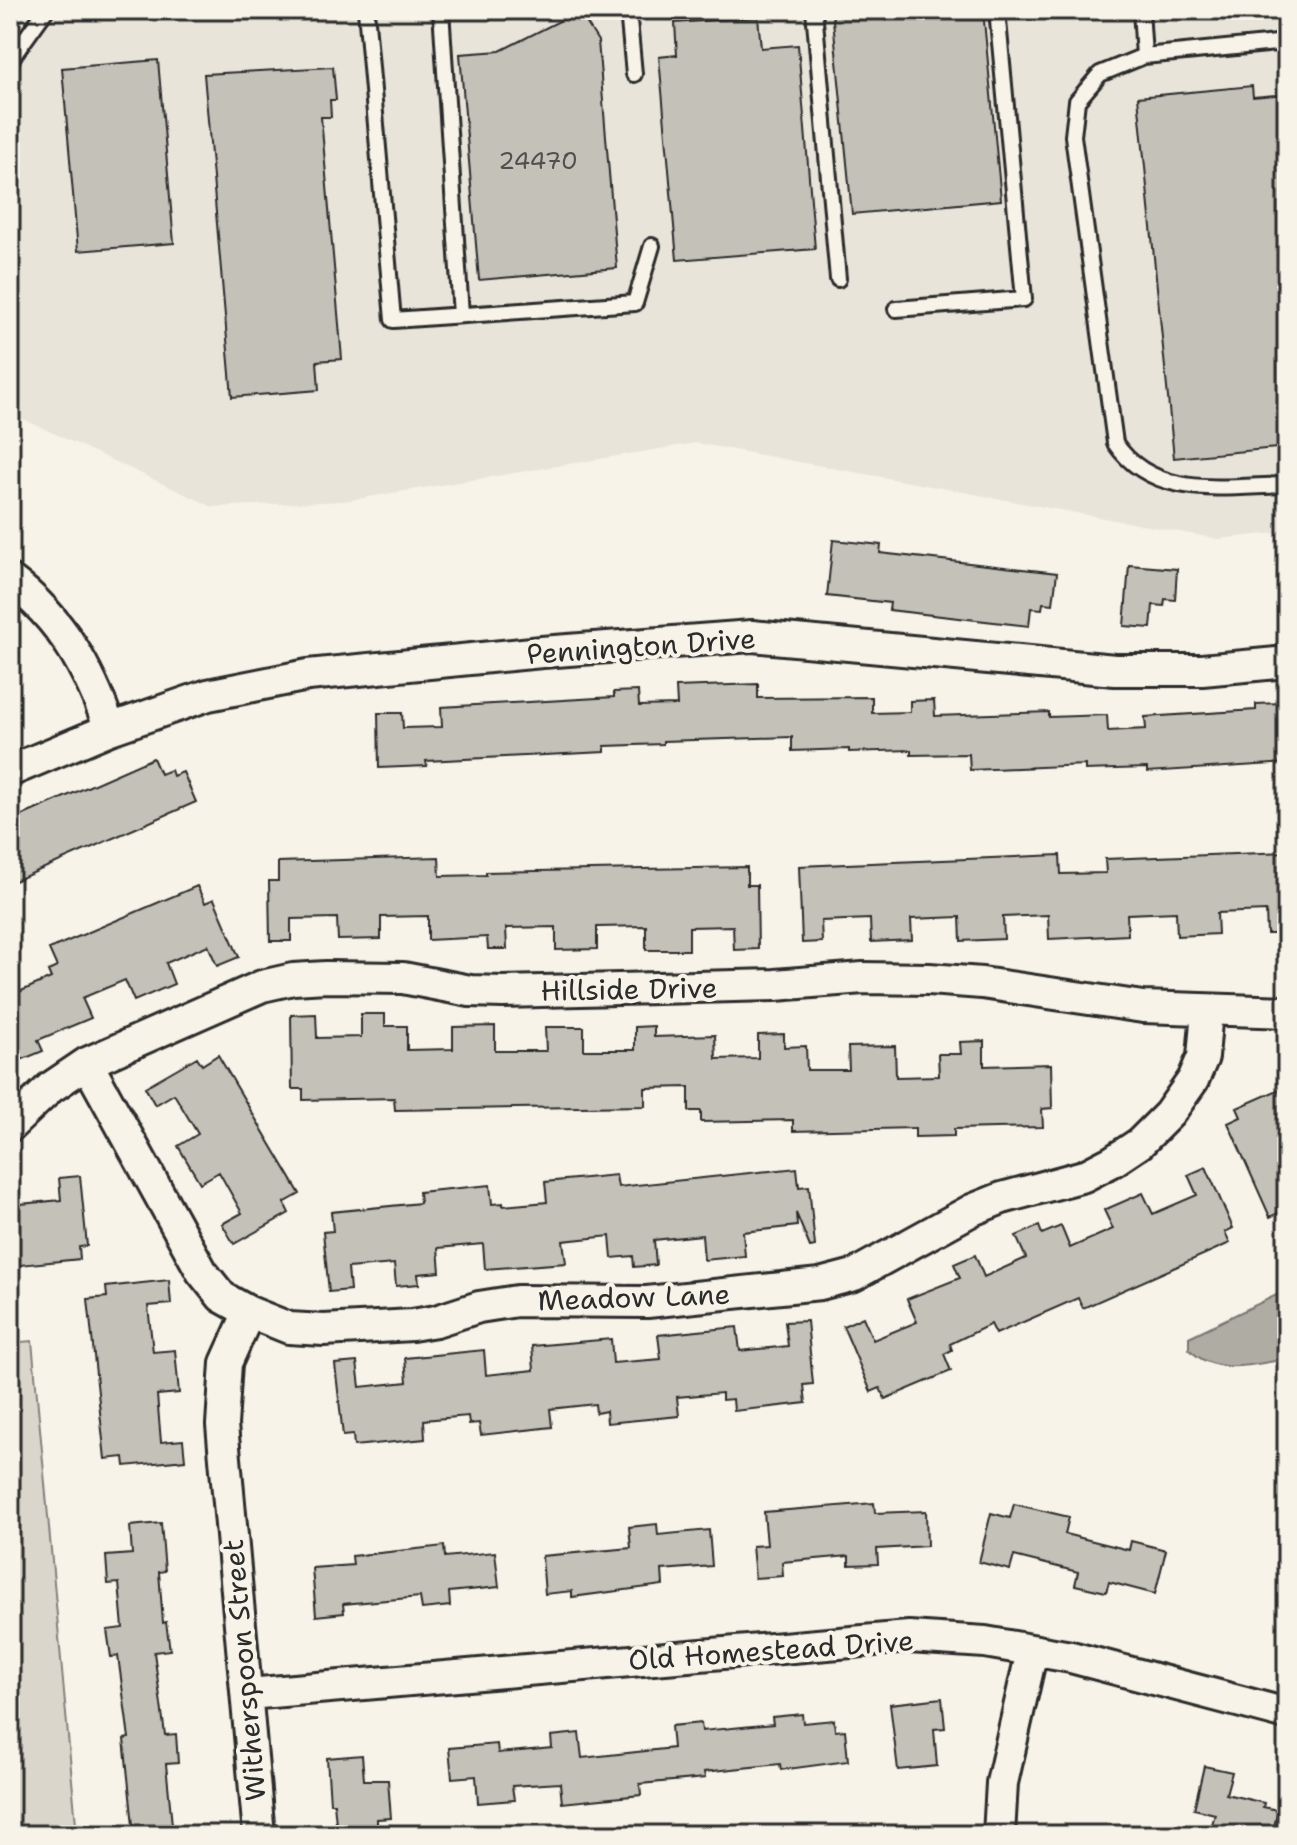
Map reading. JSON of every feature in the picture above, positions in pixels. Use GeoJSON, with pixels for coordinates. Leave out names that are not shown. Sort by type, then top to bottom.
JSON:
{"type":"FeatureCollection","features":[{"type":"Feature","properties":{"kind":"street"},"geometry":{"type":"LineString","coordinates":[[10,580],[48,613],[71,643],[96,689],[110,729]]}},
{"type":"Feature","properties":{"kind":"street","name":"Pennington Drive"},"geometry":{"type":"LineString","coordinates":[[10,771],[110,729],[208,695],[308,675],[542,652],[752,636],[1115,670],[1202,670],[1287,662]]}},
{"type":"Feature","properties":{"kind":"street","name":"Hillside Drive"},"geometry":{"type":"LineString","coordinates":[[10,1126],[50,1088],[87,1063],[262,986],[293,979],[403,978],[470,991],[503,992],[775,985],[863,978],[929,979],[982,983],[1143,1007],[1287,1012]]}},
{"type":"Feature","properties":{"kind":"street","name":"Meadow Lane"},"geometry":{"type":"LineString","coordinates":[[87,1063],[202,1272],[222,1297],[289,1328],[324,1330],[436,1321],[479,1307],[517,1301],[647,1302],[820,1284],[854,1275],[972,1210],[1002,1198],[1084,1176],[1140,1143],[1169,1114],[1193,1080],[1203,1057],[1207,1010]]}},
{"type":"Feature","properties":{"kind":"street","name":"Witherspoon Street"},"geometry":{"type":"LineString","coordinates":[[249,1312],[226,1363],[222,1425],[259,1835]]}},
{"type":"Feature","properties":{"kind":"street","name":"Old Homestead Drive"},"geometry":{"type":"LineString","coordinates":[[248,1694],[909,1637],[985,1642],[1071,1657],[1287,1714]]}},
{"type":"Feature","properties":{"kind":"street"},"geometry":{"type":"LineString","coordinates":[[999,1835],[1002,1783],[1032,1651]]}},
{"type":"Feature","properties":{"kind":"lane"},"geometry":{"type":"LineString","coordinates":[[10,63],[46,10]]}},
{"type":"Feature","properties":{"kind":"lane"},"geometry":{"type":"LineString","coordinates":[[366,10],[393,320],[635,303],[652,246]]}},
{"type":"Feature","properties":{"kind":"lane"},"geometry":{"type":"LineString","coordinates":[[441,10],[461,315]]}},
{"type":"Feature","properties":{"kind":"lane"},"geometry":{"type":"LineString","coordinates":[[628,10],[634,74]]}},
{"type":"Feature","properties":{"kind":"lane"},"geometry":{"type":"LineString","coordinates":[[814,10],[838,279]]}},
{"type":"Feature","properties":{"kind":"lane"},"geometry":{"type":"LineString","coordinates":[[896,309],[1024,299],[997,10]]}},
{"type":"Feature","properties":{"kind":"lane"},"geometry":{"type":"LineString","coordinates":[[1141,10],[1144,56]]}},
{"type":"Feature","properties":{"kind":"lane"},"geometry":{"type":"LineString","coordinates":[[1287,42],[1144,56],[1100,74],[1077,101],[1073,136],[1115,443],[1126,459],[1147,474],[1188,487],[1287,485]]}},
{"type":"Feature","properties":{"kind":"shaded area"},"geometry":{"type":"Polygon","coordinates":[[[10,10],[1287,10],[1287,532],[1218,539],[696,443],[344,501],[213,507],[10,413],[10,10]]]}},
{"type":"Feature","properties":{"kind":"shaded area"},"geometry":{"type":"Polygon","coordinates":[[[1287,1290],[1287,1359],[1223,1366],[1200,1358],[1189,1349],[1189,1337],[1287,1290]]]}},
{"type":"Feature","properties":{"kind":"shaded area"},"geometry":{"type":"Polygon","coordinates":[[[32,1341],[77,1835],[10,1835],[10,1343],[32,1341]]]}},
{"type":"Feature","properties":{"kind":"building"},"geometry":{"type":"Polygon","coordinates":[[[832,10],[983,10],[1001,200],[852,214],[832,10]]]}},
{"type":"Feature","properties":{"kind":"building"},"geometry":{"type":"Polygon","coordinates":[[[579,11],[598,41],[617,268],[479,280],[460,54],[500,51],[579,11]]]}},
{"type":"Feature","properties":{"kind":"building"},"geometry":{"type":"Polygon","coordinates":[[[758,17],[761,48],[798,45],[815,249],[677,260],[659,57],[677,55],[675,23],[758,17]]]}},
{"type":"Feature","properties":{"kind":"building"},"geometry":{"type":"Polygon","coordinates":[[[158,60],[174,243],[78,251],[62,68],[158,60]]]}},
{"type":"Feature","properties":{"kind":"building"},"geometry":{"type":"Polygon","coordinates":[[[333,67],[336,100],[330,100],[331,117],[321,117],[342,359],[317,361],[319,390],[232,397],[204,74],[333,67]]]}},
{"type":"Feature","properties":{"kind":"building"},"geometry":{"type":"Polygon","coordinates":[[[1252,86],[1253,97],[1287,94],[1287,447],[1174,458],[1138,97],[1252,86]]]}},
{"type":"Feature","properties":{"kind":"building"},"geometry":{"type":"Polygon","coordinates":[[[833,540],[881,545],[880,553],[1057,573],[1053,604],[1043,603],[1042,609],[1031,608],[1029,626],[889,610],[890,603],[827,596],[833,540]]]}},
{"type":"Feature","properties":{"kind":"building"},"geometry":{"type":"Polygon","coordinates":[[[1129,565],[1177,569],[1175,600],[1165,599],[1164,606],[1153,605],[1151,628],[1124,626],[1129,565]]]}},
{"type":"Feature","properties":{"kind":"building"},"geometry":{"type":"Polygon","coordinates":[[[758,684],[758,698],[872,697],[872,713],[910,712],[910,701],[934,700],[935,716],[1049,712],[1049,717],[1107,715],[1108,731],[1146,729],[1145,717],[1256,710],[1256,704],[1284,703],[1284,713],[1287,712],[1287,763],[1147,772],[1147,768],[1085,770],[1085,765],[970,770],[969,754],[911,755],[911,750],[792,751],[792,737],[663,741],[663,744],[605,746],[605,752],[426,761],[427,766],[379,768],[378,713],[402,713],[403,728],[442,727],[441,707],[614,697],[614,692],[638,691],[639,706],[677,705],[676,687],[758,684]]]}},
{"type":"Feature","properties":{"kind":"building"},"geometry":{"type":"Polygon","coordinates":[[[153,758],[160,774],[171,770],[173,776],[183,772],[196,802],[10,883],[10,821],[153,758]]]}},
{"type":"Feature","properties":{"kind":"building"},"geometry":{"type":"Polygon","coordinates":[[[1287,852],[1287,934],[1267,934],[1266,911],[1217,913],[1218,934],[1177,936],[1176,912],[1127,914],[1128,935],[1049,939],[1048,915],[1003,917],[1004,939],[961,941],[960,917],[911,919],[912,940],[871,942],[870,919],[821,921],[822,942],[802,943],[799,866],[1060,855],[1061,874],[1106,873],[1105,859],[1287,852]]]}},
{"type":"Feature","properties":{"kind":"building"},"geometry":{"type":"Polygon","coordinates":[[[439,857],[440,876],[486,875],[486,872],[747,867],[747,885],[757,885],[758,949],[734,950],[733,926],[689,927],[689,950],[646,950],[646,926],[597,927],[597,949],[556,950],[556,927],[506,928],[507,949],[488,949],[487,937],[428,940],[428,916],[381,917],[381,939],[338,940],[337,918],[291,919],[291,941],[270,941],[269,881],[278,881],[278,862],[439,857]]]}},
{"type":"Feature","properties":{"kind":"building"},"geometry":{"type":"Polygon","coordinates":[[[197,886],[205,903],[214,899],[239,957],[217,966],[208,945],[166,963],[174,984],[134,1001],[125,980],[82,998],[91,1018],[38,1040],[43,1051],[21,1060],[10,1033],[10,996],[51,978],[48,971],[57,967],[49,949],[197,886]]]}},
{"type":"Feature","properties":{"kind":"building"},"geometry":{"type":"Polygon","coordinates":[[[316,1014],[317,1038],[361,1037],[361,1014],[385,1014],[385,1026],[407,1026],[407,1050],[453,1049],[453,1027],[495,1026],[495,1051],[546,1051],[545,1027],[584,1027],[584,1050],[635,1050],[635,1027],[654,1026],[654,1037],[715,1035],[716,1059],[758,1058],[758,1035],[784,1034],[784,1047],[806,1046],[807,1070],[849,1070],[848,1047],[895,1046],[896,1077],[939,1076],[938,1054],[961,1054],[960,1042],[984,1041],[984,1066],[1051,1064],[1052,1108],[1042,1109],[1043,1127],[954,1129],[954,1136],[915,1137],[915,1128],[793,1131],[793,1120],[701,1122],[701,1111],[689,1111],[689,1087],[645,1088],[645,1106],[395,1110],[394,1098],[303,1100],[303,1089],[292,1089],[291,1015],[316,1014]]]}},
{"type":"Feature","properties":{"kind":"building"},"geometry":{"type":"Polygon","coordinates":[[[218,1055],[300,1194],[284,1203],[289,1213],[234,1244],[222,1224],[242,1213],[219,1172],[200,1183],[178,1146],[198,1134],[174,1094],[155,1105],[145,1087],[197,1057],[202,1065],[218,1055]]]}},
{"type":"Feature","properties":{"kind":"building"},"geometry":{"type":"Polygon","coordinates":[[[1280,1089],[1287,1104],[1287,1209],[1270,1217],[1228,1123],[1241,1117],[1237,1108],[1280,1089]]]}},
{"type":"Feature","properties":{"kind":"building"},"geometry":{"type":"Polygon","coordinates":[[[1206,1167],[1233,1228],[1225,1232],[1230,1243],[1083,1308],[1078,1298],[996,1334],[991,1324],[950,1344],[952,1350],[944,1354],[951,1371],[885,1399],[880,1388],[871,1392],[843,1326],[863,1317],[873,1340],[917,1322],[907,1299],[960,1278],[954,1264],[975,1255],[984,1277],[1026,1258],[1016,1236],[1039,1226],[1042,1234],[1061,1226],[1070,1248],[1113,1229],[1104,1210],[1143,1193],[1153,1214],[1197,1195],[1188,1175],[1206,1167]]]}},
{"type":"Feature","properties":{"kind":"building"},"geometry":{"type":"Polygon","coordinates":[[[797,1168],[799,1187],[809,1186],[815,1246],[810,1247],[796,1213],[797,1226],[743,1232],[745,1256],[704,1260],[702,1235],[654,1240],[656,1265],[634,1267],[633,1256],[612,1258],[610,1236],[563,1241],[566,1263],[485,1269],[483,1244],[438,1248],[440,1272],[418,1274],[419,1284],[396,1286],[394,1264],[348,1268],[350,1290],[329,1292],[323,1232],[333,1231],[331,1212],[420,1203],[419,1192],[490,1185],[492,1204],[503,1203],[503,1206],[547,1202],[545,1182],[616,1175],[618,1187],[797,1168]]]}},
{"type":"Feature","properties":{"kind":"building"},"geometry":{"type":"Polygon","coordinates":[[[80,1176],[87,1246],[79,1247],[80,1259],[10,1266],[10,1205],[61,1200],[59,1178],[80,1176]]]}},
{"type":"Feature","properties":{"kind":"building"},"geometry":{"type":"Polygon","coordinates":[[[169,1280],[171,1304],[148,1306],[153,1352],[175,1350],[179,1393],[157,1395],[161,1442],[183,1440],[185,1460],[125,1466],[124,1457],[105,1459],[88,1299],[107,1297],[106,1287],[169,1280]]]}},
{"type":"Feature","properties":{"kind":"building"},"geometry":{"type":"Polygon","coordinates":[[[807,1321],[813,1384],[804,1385],[806,1403],[734,1411],[733,1399],[722,1400],[722,1393],[677,1397],[679,1416],[607,1423],[606,1411],[596,1413],[595,1404],[550,1409],[552,1427],[481,1435],[479,1423],[469,1424],[468,1416],[424,1420],[425,1439],[354,1446],[353,1435],[343,1436],[335,1364],[357,1362],[360,1387],[407,1382],[405,1358],[484,1350],[486,1375],[534,1370],[532,1346],[611,1339],[613,1363],[661,1359],[658,1335],[737,1327],[740,1351],[788,1346],[785,1322],[807,1321]]]}},
{"type":"Feature","properties":{"kind":"building"},"geometry":{"type":"Polygon","coordinates":[[[874,1503],[875,1513],[926,1511],[927,1546],[877,1549],[878,1564],[849,1565],[849,1556],[782,1562],[783,1576],[755,1578],[752,1546],[767,1545],[764,1512],[874,1503]]]}},
{"type":"Feature","properties":{"kind":"building"},"geometry":{"type":"Polygon","coordinates":[[[1014,1504],[1069,1517],[1065,1534],[1129,1550],[1131,1541],[1166,1550],[1155,1594],[1109,1582],[1106,1592],[1075,1585],[1078,1572],[1014,1556],[1010,1570],[979,1562],[991,1513],[1010,1518],[1014,1504]]]}},
{"type":"Feature","properties":{"kind":"building"},"geometry":{"type":"Polygon","coordinates":[[[161,1523],[165,1571],[159,1572],[163,1623],[166,1622],[170,1650],[154,1652],[165,1735],[176,1734],[178,1763],[166,1764],[173,1835],[134,1835],[124,1739],[129,1738],[118,1656],[111,1657],[107,1630],[123,1628],[119,1583],[108,1584],[106,1556],[132,1554],[130,1526],[161,1523]]]}},
{"type":"Feature","properties":{"kind":"building"},"geometry":{"type":"Polygon","coordinates":[[[657,1524],[658,1535],[709,1530],[712,1566],[662,1570],[663,1585],[572,1597],[572,1591],[545,1594],[542,1556],[631,1548],[629,1527],[657,1524]]]}},
{"type":"Feature","properties":{"kind":"building"},"geometry":{"type":"Polygon","coordinates":[[[444,1546],[445,1557],[495,1552],[499,1587],[449,1592],[450,1606],[422,1609],[420,1597],[343,1604],[344,1613],[316,1616],[312,1568],[353,1565],[352,1556],[444,1546]]]}},
{"type":"Feature","properties":{"kind":"building"},"geometry":{"type":"Polygon","coordinates":[[[942,1698],[945,1728],[934,1729],[937,1766],[898,1770],[890,1704],[942,1698]]]}},
{"type":"Feature","properties":{"kind":"building"},"geometry":{"type":"Polygon","coordinates":[[[802,1714],[803,1723],[834,1720],[835,1731],[845,1730],[848,1761],[781,1770],[780,1764],[704,1772],[705,1778],[640,1784],[641,1795],[562,1803],[560,1783],[512,1786],[514,1800],[478,1803],[476,1776],[452,1778],[449,1748],[497,1744],[498,1753],[552,1748],[551,1736],[579,1733],[582,1758],[673,1748],[671,1726],[701,1723],[702,1731],[773,1724],[772,1717],[802,1714]]]}},
{"type":"Feature","properties":{"kind":"building"},"geometry":{"type":"Polygon","coordinates":[[[362,1755],[364,1780],[388,1780],[391,1818],[377,1819],[377,1830],[337,1834],[334,1803],[330,1803],[327,1758],[362,1755]]]}},
{"type":"Feature","properties":{"kind":"building"},"geometry":{"type":"Polygon","coordinates":[[[1204,1766],[1232,1772],[1226,1794],[1264,1803],[1263,1807],[1278,1810],[1272,1835],[1243,1835],[1211,1828],[1215,1814],[1194,1809],[1204,1766]]]}}]}
